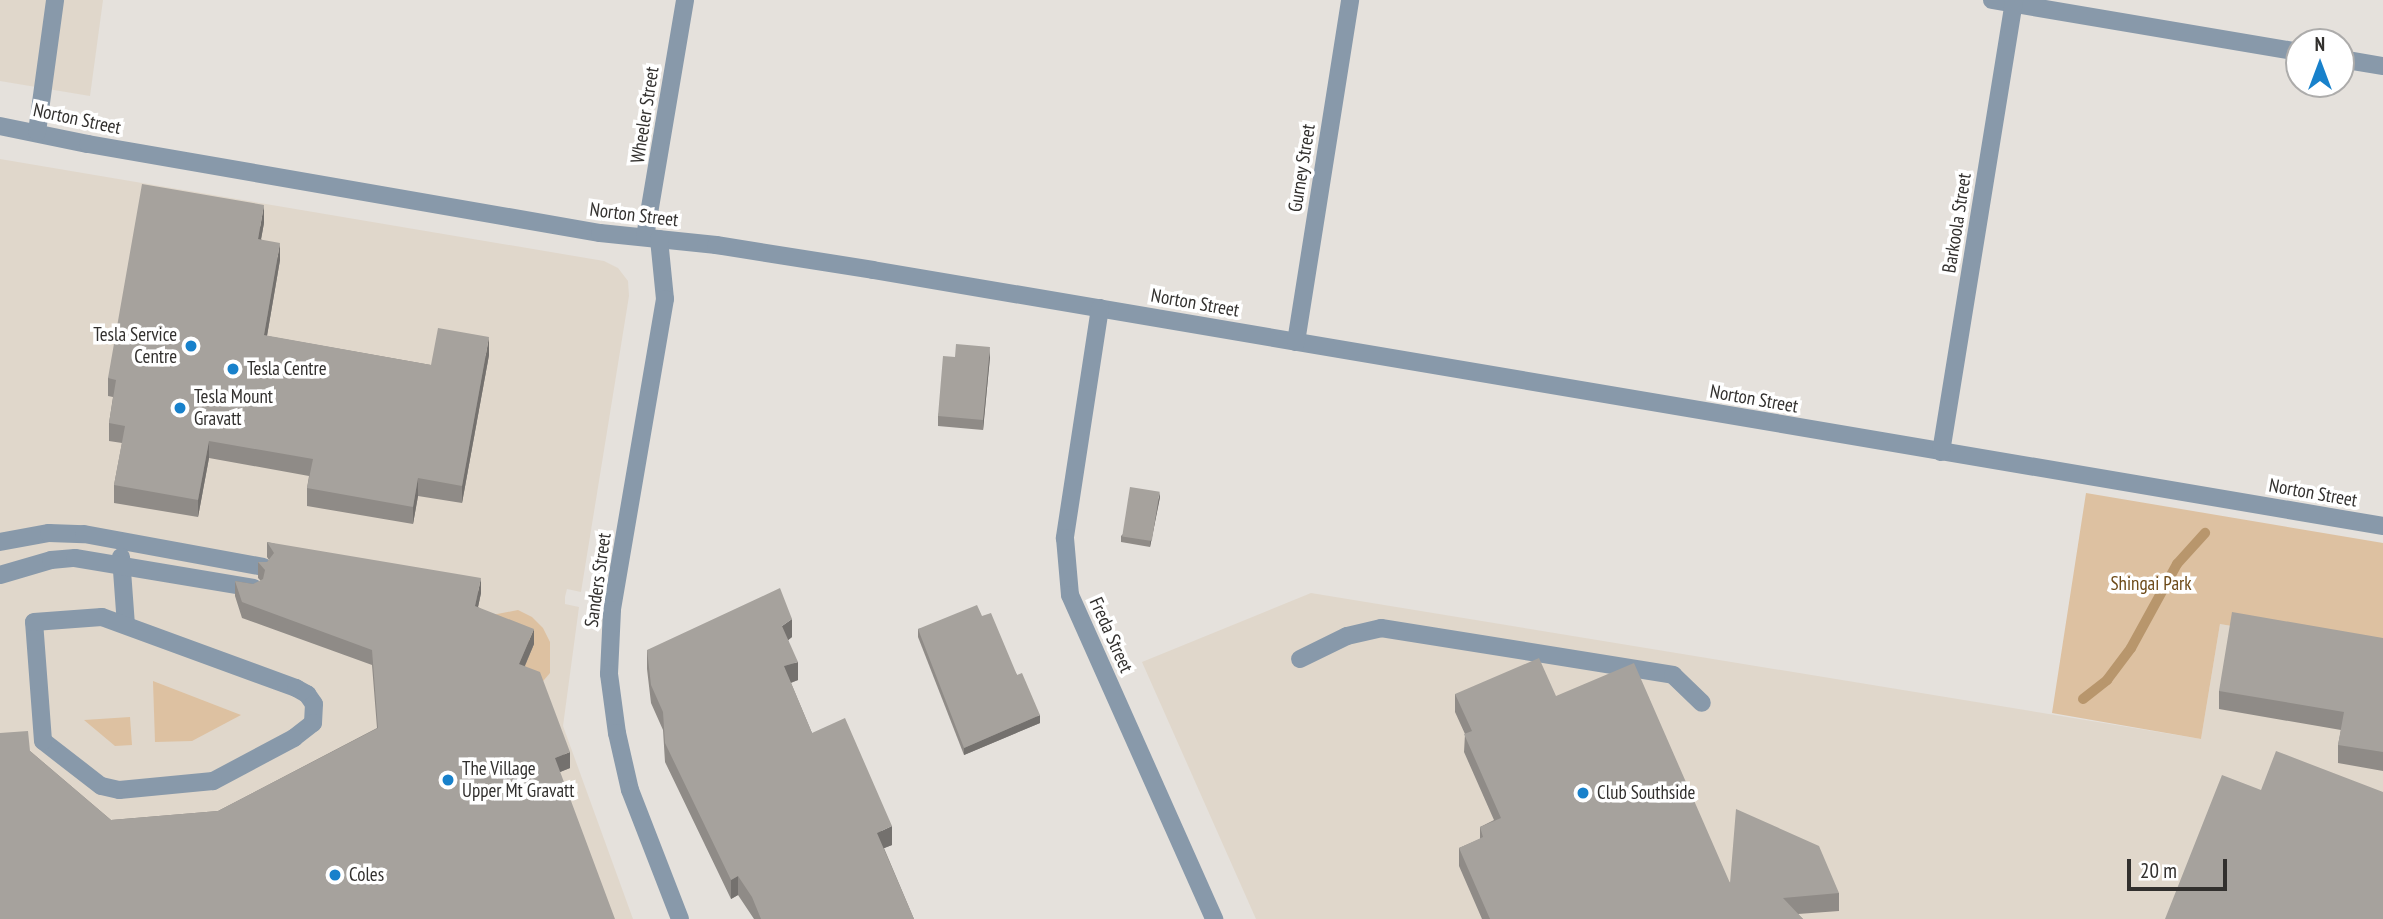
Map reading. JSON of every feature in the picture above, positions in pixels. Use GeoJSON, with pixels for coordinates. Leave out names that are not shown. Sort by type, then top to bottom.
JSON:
{"type":"FeatureCollection","features":[{"type":"Feature","properties":{"kind":"street"},"geometry":{"type":"LineString","coordinates":[[37,132],[55,0]]}},
{"type":"Feature","properties":{"kind":"street","name":"Wheeler Street"},"geometry":{"type":"LineString","coordinates":[[652,238],[685,0]]}},
{"type":"Feature","properties":{"kind":"street","name":"Gurney Street"},"geometry":{"type":"LineString","coordinates":[[1296,342],[1350,0]]}},
{"type":"Feature","properties":{"kind":"street"},"geometry":{"type":"LineString","coordinates":[[1992,0],[2285,50]]}},
{"type":"Feature","properties":{"kind":"street","name":"Barkoola Street"},"geometry":{"type":"LineString","coordinates":[[1941,452],[2014,2]]}},
{"type":"Feature","properties":{"kind":"street"},"geometry":{"type":"LineString","coordinates":[[2355,61],[2383,66]]}},
{"type":"Feature","properties":{"kind":"street","name":"Norton Street"},"geometry":{"type":"LineString","coordinates":[[0,126],[600,233],[716,245],[1100,308],[2383,526]]}},
{"type":"Feature","properties":{"kind":"street","name":"Sanders Street"},"geometry":{"type":"LineString","coordinates":[[652,238],[665,299],[612,610],[609,674],[617,733],[630,790],[680,919]]}},
{"type":"Feature","properties":{"kind":"street","name":"Freda Street"},"geometry":{"type":"LineString","coordinates":[[1100,308],[1065,538],[1070,595],[1214,919]]}},
{"type":"Feature","properties":{"kind":"street"},"geometry":{"type":"LineString","coordinates":[[0,542],[66,533],[120,540],[162,551],[262,567]]}},
{"type":"Feature","properties":{"kind":"street"},"geometry":{"type":"LineString","coordinates":[[120,540],[126,625]]}},
{"type":"Feature","properties":{"kind":"street"},"geometry":{"type":"LineString","coordinates":[[0,575],[64,558],[254,588]]}},
{"type":"Feature","properties":{"kind":"street"},"geometry":{"type":"LineString","coordinates":[[102,617],[126,625],[296,688],[307,694],[314,704],[313,723],[294,738],[201,784],[119,790],[95,783],[43,741],[34,622],[102,617]]}},
{"type":"Feature","properties":{"kind":"street"},"geometry":{"type":"LineString","coordinates":[[1300,659],[1348,636],[1381,628],[1673,675],[1702,703]]}},
{"type":"Feature","properties":{"kind":"shaded area"},"geometry":{"type":"Polygon","coordinates":[[[0,0],[103,0],[90,96],[0,81],[0,0]]]}},
{"type":"Feature","properties":{"kind":"shaded area"},"geometry":{"type":"Polygon","coordinates":[[[0,159],[604,261],[618,268],[628,281],[629,296],[581,592],[567,589],[565,597],[565,604],[579,607],[563,726],[633,919],[6,919],[0,820],[0,159]]]}},
{"type":"Feature","properties":{"kind":"shaded area"},"geometry":{"type":"Polygon","coordinates":[[[1311,593],[2201,739],[2220,624],[2383,652],[2383,919],[1256,919],[1142,662],[1311,593]]]}},
{"type":"Feature","properties":{"kind":"green space","name":"Shingai Park"},"geometry":{"type":"Polygon","coordinates":[[[2086,493],[2383,543],[2383,652],[2220,624],[2201,739],[2052,713],[2086,493]]]}},
{"type":"Feature","properties":{"kind":"green space"},"geometry":{"type":"Polygon","coordinates":[[[518,610],[532,617],[543,628],[550,642],[550,673],[538,687],[482,617],[518,610]]]}},
{"type":"Feature","properties":{"kind":"green space"},"geometry":{"type":"Polygon","coordinates":[[[153,681],[241,715],[192,741],[155,742],[153,681]]]}},
{"type":"Feature","properties":{"kind":"green space"},"geometry":{"type":"Polygon","coordinates":[[[130,717],[132,745],[115,746],[84,720],[130,717]]]}},
{"type":"Feature","properties":{"kind":"building","name":"Tesla Centre"},"geometry":{"type":"Polygon","coordinates":[[[142,184],[264,205],[258,239],[280,243],[264,335],[431,365],[438,328],[489,337],[462,486],[418,478],[413,507],[307,488],[313,459],[209,441],[198,500],[114,485],[125,426],[109,423],[116,380],[108,378],[142,184]]]}},
{"type":"Feature","properties":{"kind":"building"},"geometry":{"type":"Polygon","coordinates":[[[956,344],[990,347],[983,420],[938,416],[943,356],[955,357],[956,344]]]}},
{"type":"Feature","properties":{"kind":"building"},"geometry":{"type":"Polygon","coordinates":[[[1130,487],[1160,492],[1152,541],[1122,536],[1130,487]]]}},
{"type":"Feature","properties":{"kind":"building"},"geometry":{"type":"Polygon","coordinates":[[[267,542],[481,578],[475,606],[534,629],[519,664],[540,672],[570,752],[555,758],[615,919],[0,919],[0,733],[28,731],[30,751],[111,820],[218,811],[378,728],[372,650],[242,602],[235,581],[253,584],[263,579],[265,570],[258,562],[267,562],[274,553],[267,542]]]}},
{"type":"Feature","properties":{"kind":"building"},"geometry":{"type":"Polygon","coordinates":[[[780,588],[792,619],[782,626],[798,662],[784,666],[812,733],[845,718],[892,826],[877,833],[914,919],[761,919],[752,897],[738,876],[731,880],[665,743],[663,712],[651,685],[647,650],[780,588]]]}},
{"type":"Feature","properties":{"kind":"building"},"geometry":{"type":"Polygon","coordinates":[[[977,605],[982,616],[991,613],[1017,675],[1022,673],[1040,715],[964,748],[918,629],[977,605]]]}},
{"type":"Feature","properties":{"kind":"building"},"geometry":{"type":"Polygon","coordinates":[[[2232,612],[2383,638],[2383,752],[2338,745],[2344,712],[2219,691],[2232,612]]]}},
{"type":"Feature","properties":{"kind":"building","name":"Club Southside"},"geometry":{"type":"Polygon","coordinates":[[[1539,658],[1556,696],[1634,663],[1730,883],[1736,809],[1819,846],[1839,893],[1783,898],[1803,919],[1490,919],[1459,848],[1483,837],[1480,827],[1501,818],[1464,734],[1472,731],[1455,694],[1539,658]]]}},
{"type":"Feature","properties":{"kind":"building"},"geometry":{"type":"Polygon","coordinates":[[[2276,751],[2383,792],[2383,919],[2165,919],[2222,775],[2261,790],[2276,751]]]}},
{"type":"Feature","properties":{"kind":"waterway"},"geometry":{"type":"LineString","coordinates":[[2083,699],[2107,680],[2131,648],[2177,564],[2205,533]]}},
{"type":"Feature","properties":{"kind":"place","name":"Tesla Service Centre"},"geometry":{"type":"Point","coordinates":[191,346]}},
{"type":"Feature","properties":{"kind":"place","name":"Tesla Centre"},"geometry":{"type":"Point","coordinates":[233,369]}},
{"type":"Feature","properties":{"kind":"place","name":"Tesla Mount Gravatt"},"geometry":{"type":"Point","coordinates":[180,408]}},
{"type":"Feature","properties":{"kind":"place","name":"The Village Upper Mt Gravatt"},"geometry":{"type":"Point","coordinates":[448,780]}},
{"type":"Feature","properties":{"kind":"place","name":"Club Southside"},"geometry":{"type":"Point","coordinates":[1583,793]}},
{"type":"Feature","properties":{"kind":"place","name":"Coles"},"geometry":{"type":"Point","coordinates":[335,875]}}]}
